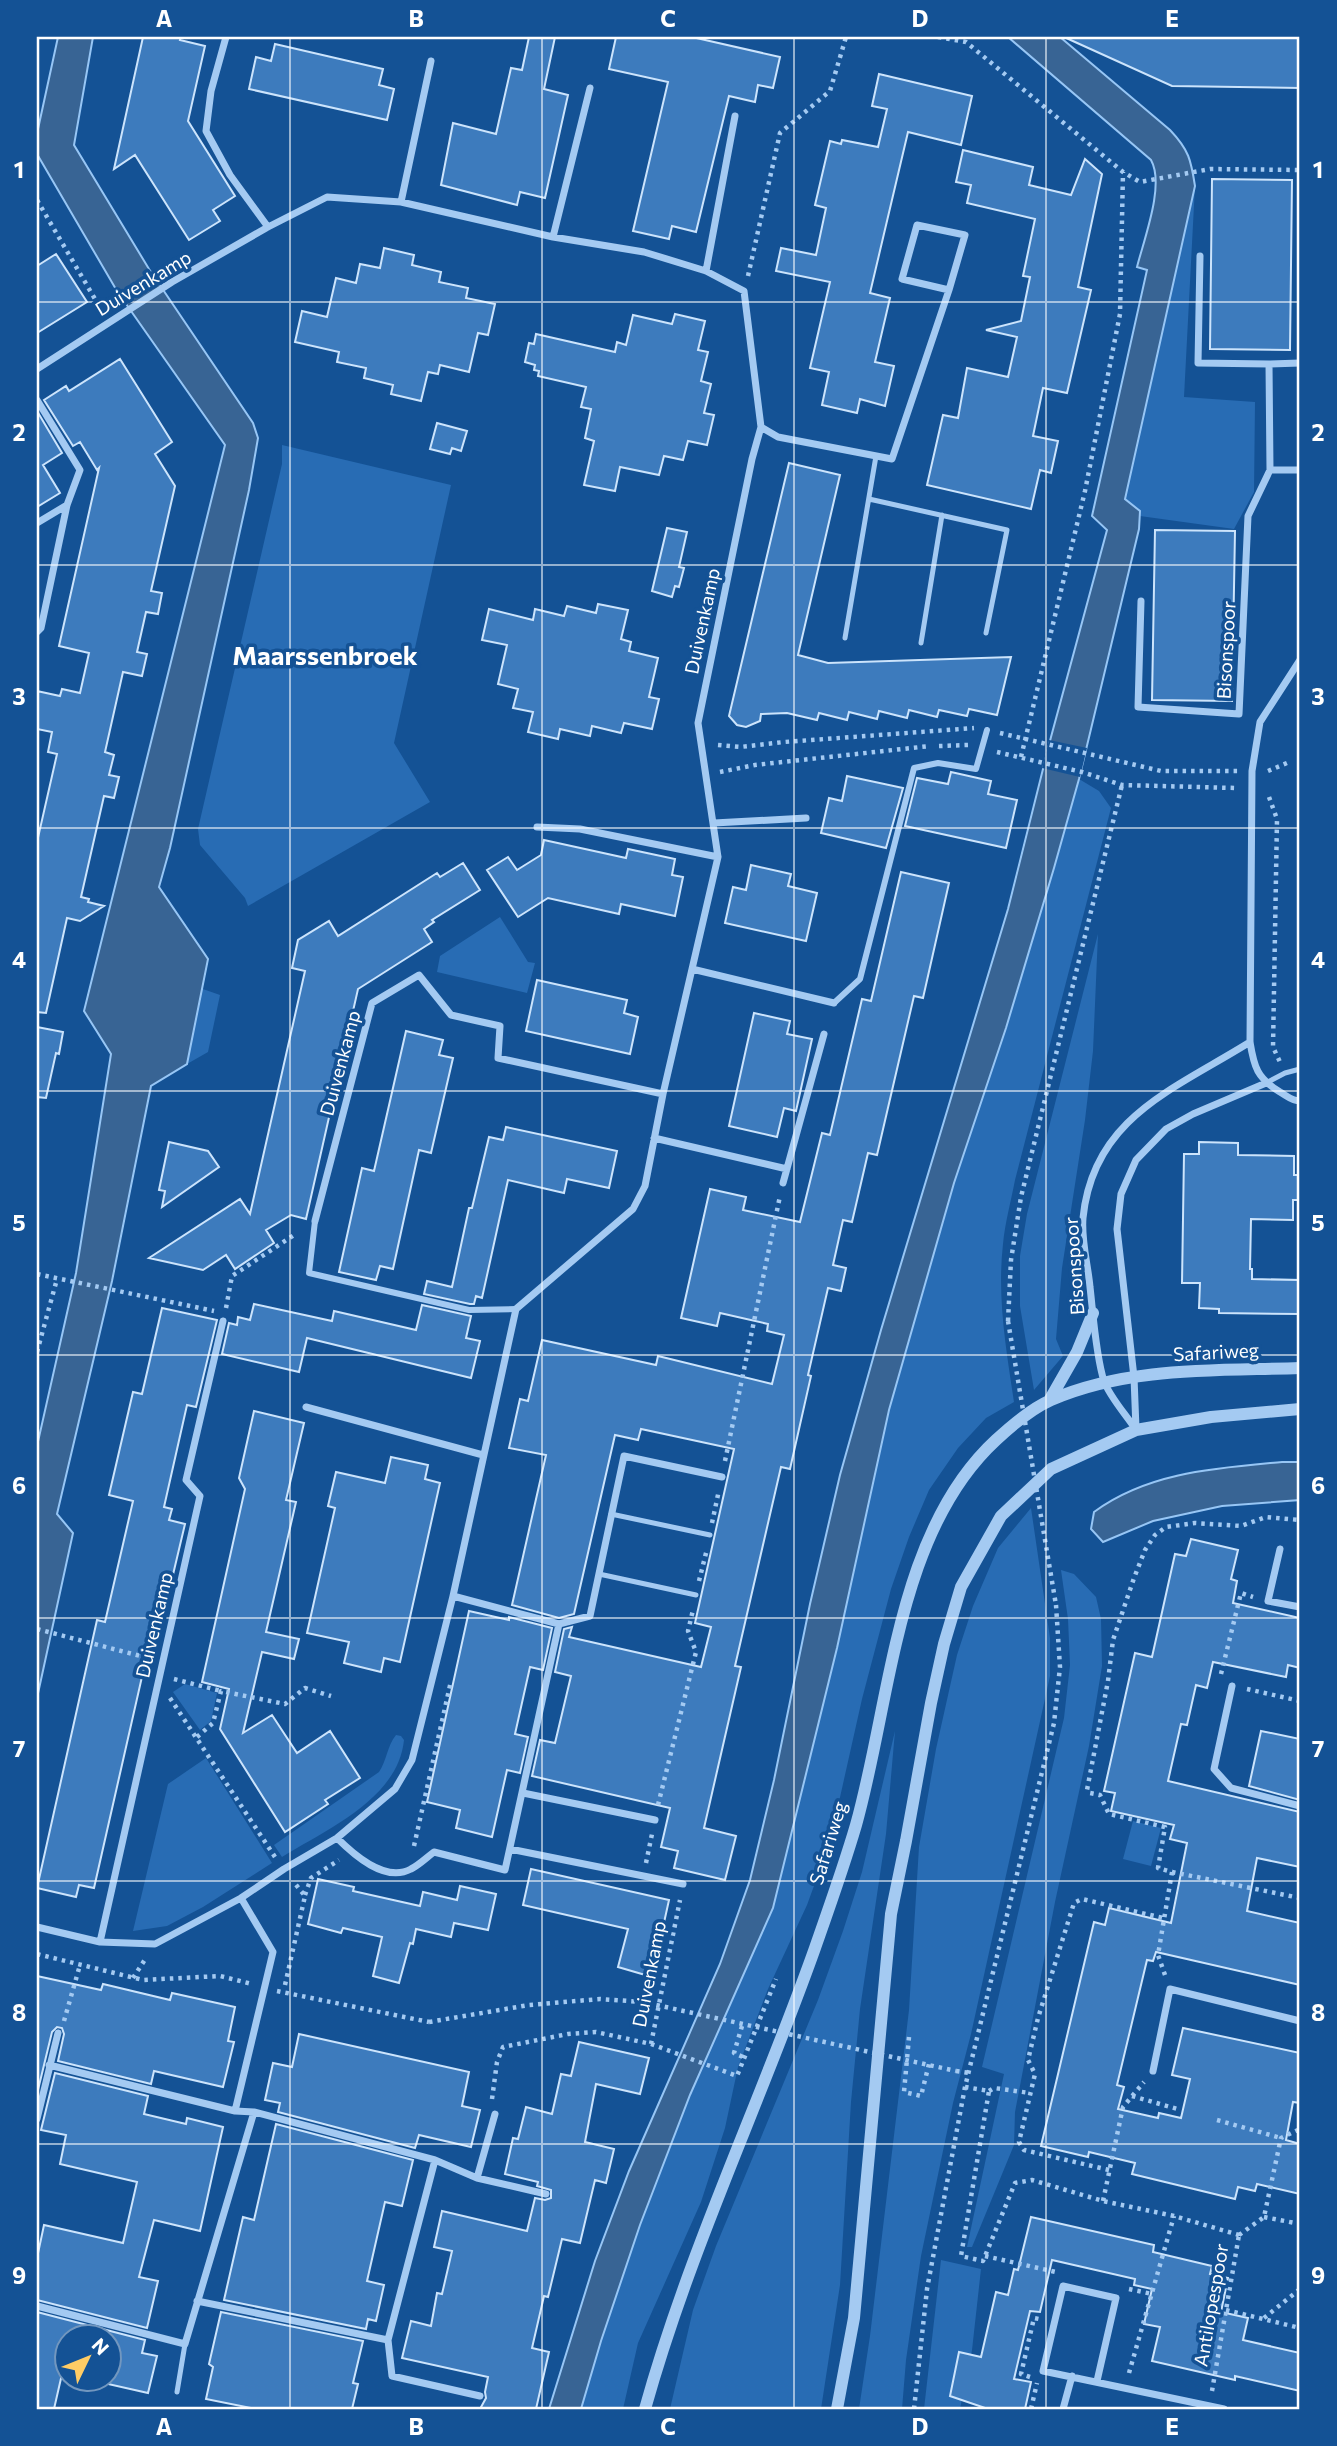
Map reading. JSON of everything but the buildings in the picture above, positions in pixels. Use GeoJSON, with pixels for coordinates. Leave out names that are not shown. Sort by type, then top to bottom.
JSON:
{"type":"FeatureCollection","features":[{"type":"Feature","properties":{"kind":"street"},"geometry":{"type":"LineString","coordinates":[[226,37],[211,91],[206,131],[230,175],[268,227]]}},
{"type":"Feature","properties":{"kind":"street"},"geometry":{"type":"LineString","coordinates":[[401,202],[431,61]]}},
{"type":"Feature","properties":{"kind":"street"},"geometry":{"type":"LineString","coordinates":[[553,237],[590,88]]}},
{"type":"Feature","properties":{"kind":"street"},"geometry":{"type":"LineString","coordinates":[[706,271],[735,116]]}},
{"type":"Feature","properties":{"kind":"street","name":"Duivenkamp"},"geometry":{"type":"LineString","coordinates":[[37,369],[172,282],[327,197],[401,202],[553,237],[645,252],[706,271],[744,291],[761,427],[752,459],[698,723],[718,857],[663,1094],[645,1186],[633,1209],[516,1309],[469,1310],[309,1273],[315,1221],[372,1003],[419,975],[451,1015],[499,1026],[498,1058],[663,1094]]}},
{"type":"Feature","properties":{"kind":"street"},"geometry":{"type":"LineString","coordinates":[[761,427],[778,437],[892,459],[949,290],[965,234],[917,225],[902,279],[949,290]]}},
{"type":"Feature","properties":{"kind":"street"},"geometry":{"type":"LineString","coordinates":[[1200,256],[1198,363],[1300,363]]}},
{"type":"Feature","properties":{"kind":"street","name":"Bisonspoor"},"geometry":{"type":"LineString","coordinates":[[1141,601],[1138,707],[1239,714],[1248,516],[1270,470],[1269,364]]}},
{"type":"Feature","properties":{"kind":"street"},"geometry":{"type":"LineString","coordinates":[[37,400],[80,470],[67,505],[41,628],[37,632]]}},
{"type":"Feature","properties":{"kind":"street"},"geometry":{"type":"LineString","coordinates":[[1270,470],[1300,470]]}},
{"type":"Feature","properties":{"kind":"street"},"geometry":{"type":"LineString","coordinates":[[37,523],[67,505]]}},
{"type":"Feature","properties":{"kind":"street"},"geometry":{"type":"LineString","coordinates":[[1300,660],[1260,722],[1252,771],[1250,1042],[1254,1065],[1266,1083],[1294,1101],[1300,1101]]}},
{"type":"Feature","properties":{"kind":"street"},"geometry":{"type":"LineString","coordinates":[[692,969],[834,1003],[860,979],[914,768],[938,763],[976,769],[987,730]]}},
{"type":"Feature","properties":{"kind":"street"},"geometry":{"type":"LineString","coordinates":[[714,823],[806,818]]}},
{"type":"Feature","properties":{"kind":"street"},"geometry":{"type":"LineString","coordinates":[[537,827],[580,828],[718,857]]}},
{"type":"Feature","properties":{"kind":"street"},"geometry":{"type":"LineString","coordinates":[[783,1184],[824,1034]]}},
{"type":"Feature","properties":{"kind":"street","name":"Bisonspoor"},"geometry":{"type":"LineString","coordinates":[[1136,1430],[1104,1383],[1083,1221],[1088,1184],[1107,1146],[1138,1112],[1185,1079],[1250,1042]]}},
{"type":"Feature","properties":{"kind":"street"},"geometry":{"type":"LineString","coordinates":[[1136,1430],[1134,1377],[1117,1229],[1121,1194],[1136,1160],[1166,1129],[1193,1114],[1266,1083]]}},
{"type":"Feature","properties":{"kind":"street"},"geometry":{"type":"LineString","coordinates":[[654,1138],[787,1169]]}},
{"type":"Feature","properties":{"kind":"street"},"geometry":{"type":"LineString","coordinates":[[37,1927],[100,1942],[155,1944],[241,1898],[337,1838],[395,1789],[412,1760],[453,1596],[516,1309]]}},
{"type":"Feature","properties":{"kind":"street"},"geometry":{"type":"LineString","coordinates":[[1049,1401],[1077,1352],[1093,1313]]}},
{"type":"Feature","properties":{"kind":"street","name":"Duivenkamp"},"geometry":{"type":"LineString","coordinates":[[100,1942],[200,1496],[186,1480],[223,1321]]}},
{"type":"Feature","properties":{"kind":"street","name":"Safariweg"},"geometry":{"type":"LineString","coordinates":[[645,2409],[691,2264],[774,2057],[856,1825],[902,1617],[920,1563],[946,1500],[996,1439],[1049,1401],[1104,1383],[1134,1377],[1186,1372],[1300,1368]]}},
{"type":"Feature","properties":{"kind":"street"},"geometry":{"type":"LineString","coordinates":[[306,1407],[483,1455]]}},
{"type":"Feature","properties":{"kind":"street"},"geometry":{"type":"LineString","coordinates":[[837,2409],[854,2318],[891,1914],[930,1703],[961,1587],[1002,1517],[1051,1469],[1136,1430],[1211,1417],[1300,1409]]}},
{"type":"Feature","properties":{"kind":"street"},"geometry":{"type":"LineString","coordinates":[[453,1596],[559,1624],[590,1615],[624,1456],[722,1477]]}},
{"type":"Feature","properties":{"kind":"street"},"geometry":{"type":"LineString","coordinates":[[1280,1549],[1268,1601],[1300,1607]]}},
{"type":"Feature","properties":{"kind":"street"},"geometry":{"type":"LineString","coordinates":[[337,1838],[351,1852],[383,1871],[408,1871],[434,1852],[505,1870],[559,1624]]}},
{"type":"Feature","properties":{"kind":"street"},"geometry":{"type":"LineString","coordinates":[[1232,1686],[1214,1769],[1231,1788],[1300,1806]]}},
{"type":"Feature","properties":{"kind":"street"},"geometry":{"type":"LineString","coordinates":[[523,1793],[655,1820]]}},
{"type":"Feature","properties":{"kind":"street"},"geometry":{"type":"LineString","coordinates":[[510,1849],[683,1884]]}},
{"type":"Feature","properties":{"kind":"street"},"geometry":{"type":"LineString","coordinates":[[235,2111],[273,1952],[241,1898]]}},
{"type":"Feature","properties":{"kind":"street"},"geometry":{"type":"LineString","coordinates":[[1153,2071],[1170,1989],[1300,2021]]}},
{"type":"Feature","properties":{"kind":"street"},"geometry":{"type":"LineString","coordinates":[[37,2119],[58,2033]]}},
{"type":"Feature","properties":{"kind":"street"},"geometry":{"type":"LineString","coordinates":[[49,2065],[235,2111],[254,2112],[435,2161],[477,2178],[546,2194]]}},
{"type":"Feature","properties":{"kind":"street"},"geometry":{"type":"LineString","coordinates":[[37,2306],[185,2343],[254,2112]]}},
{"type":"Feature","properties":{"kind":"street"},"geometry":{"type":"LineString","coordinates":[[477,2178],[495,2114]]}},
{"type":"Feature","properties":{"kind":"street"},"geometry":{"type":"LineString","coordinates":[[435,2161],[388,2340],[392,2376],[480,2396]]}},
{"type":"Feature","properties":{"kind":"street"},"geometry":{"type":"LineString","coordinates":[[1097,2381],[1116,2298],[1063,2286],[1043,2371],[1224,2409]]}},
{"type":"Feature","properties":{"kind":"street"},"geometry":{"type":"LineString","coordinates":[[198,2301],[388,2340]]}},
{"type":"Feature","properties":{"kind":"street"},"geometry":{"type":"LineString","coordinates":[[1063,2409],[1072,2376]]}},
{"type":"Feature","properties":{"kind":"lane"},"geometry":{"type":"LineString","coordinates":[[845,638],[876,456]]}},
{"type":"Feature","properties":{"kind":"lane"},"geometry":{"type":"LineString","coordinates":[[869,499],[1007,530],[986,634]]}},
{"type":"Feature","properties":{"kind":"lane"},"geometry":{"type":"LineString","coordinates":[[921,643],[942,515]]}},
{"type":"Feature","properties":{"kind":"lane"},"geometry":{"type":"LineString","coordinates":[[1266,1083],[1300,1069]]}},
{"type":"Feature","properties":{"kind":"lane"},"geometry":{"type":"LineString","coordinates":[[611,1514],[710,1535]]}},
{"type":"Feature","properties":{"kind":"lane"},"geometry":{"type":"LineString","coordinates":[[599,1574],[696,1595]]}},
{"type":"Feature","properties":{"kind":"lane"},"geometry":{"type":"LineString","coordinates":[[177,2392],[185,2343]]}},
{"type":"Feature","properties":{"kind":"path"},"geometry":{"type":"LineString","coordinates":[[744,291],[780,133],[830,91],[846,37]]}},
{"type":"Feature","properties":{"kind":"path"},"geometry":{"type":"LineString","coordinates":[[938,37],[967,42],[1123,172],[1140,182],[1210,169],[1300,170]]}},
{"type":"Feature","properties":{"kind":"path"},"geometry":{"type":"LineString","coordinates":[[1021,757],[1085,491],[1121,314],[1123,172]]}},
{"type":"Feature","properties":{"kind":"path"},"geometry":{"type":"LineString","coordinates":[[37,200],[108,321]]}},
{"type":"Feature","properties":{"kind":"path"},"geometry":{"type":"LineString","coordinates":[[700,744],[740,747],[976,728],[1161,771],[1269,771],[1287,763]]}},
{"type":"Feature","properties":{"kind":"path"},"geometry":{"type":"LineString","coordinates":[[705,775],[755,765],[964,743],[1082,772],[1122,785],[1251,789]]}},
{"type":"Feature","properties":{"kind":"path"},"geometry":{"type":"LineString","coordinates":[[1268,782],[1269,758]]}},
{"type":"Feature","properties":{"kind":"path"},"geometry":{"type":"LineString","coordinates":[[914,2409],[927,2289],[965,2087],[1054,1723],[1060,1667],[1056,1605],[1008,1321],[1011,1259],[1021,1197],[1122,785]]}},
{"type":"Feature","properties":{"kind":"path"},"geometry":{"type":"LineString","coordinates":[[1268,793],[1277,819],[1273,1047],[1285,1073]]}},
{"type":"Feature","properties":{"kind":"path"},"geometry":{"type":"LineString","coordinates":[[37,1274],[225,1313],[232,1276],[315,1221]]}},
{"type":"Feature","properties":{"kind":"path"},"geometry":{"type":"LineString","coordinates":[[37,1352],[57,1279]]}},
{"type":"Feature","properties":{"kind":"path"},"geometry":{"type":"LineString","coordinates":[[1300,1520],[1266,1517],[1241,1526],[1195,1523],[1166,1527],[1155,1535],[1145,1550],[1113,1640],[1087,1790],[1100,1795],[1109,1814],[1165,1827],[1158,1868],[1300,1898]]}},
{"type":"Feature","properties":{"kind":"path"},"geometry":{"type":"LineString","coordinates":[[1268,1601],[1241,1593],[1219,1683],[1300,1701]]}},
{"type":"Feature","properties":{"kind":"path"},"geometry":{"type":"LineString","coordinates":[[37,1629],[161,1661],[166,1677],[163,1689],[305,1896]]}},
{"type":"Feature","properties":{"kind":"path"},"geometry":{"type":"LineString","coordinates":[[408,1871],[453,1671]]}},
{"type":"Feature","properties":{"kind":"path"},"geometry":{"type":"LineString","coordinates":[[166,1677],[285,1704],[305,1688],[331,1696]]}},
{"type":"Feature","properties":{"kind":"path"},"geometry":{"type":"LineString","coordinates":[[197,1737],[214,1723],[220,1691]]}},
{"type":"Feature","properties":{"kind":"path"},"geometry":{"type":"LineString","coordinates":[[283,1992],[311,1878],[351,1852]]}},
{"type":"Feature","properties":{"kind":"path"},"geometry":{"type":"LineString","coordinates":[[1170,1989],[1158,1955],[1172,1872]]}},
{"type":"Feature","properties":{"kind":"path","name":"Duivenkamp"},"geometry":{"type":"LineString","coordinates":[[495,2114],[491,2097],[497,2062],[503,2047],[568,2034],[596,2032],[650,2044],[683,1884]]}},
{"type":"Feature","properties":{"kind":"path"},"geometry":{"type":"LineString","coordinates":[[1109,2170],[1024,2150],[1018,2142],[1035,2074],[1028,2060],[1038,2018],[1074,1903],[1082,1899],[1163,1918]]}},
{"type":"Feature","properties":{"kind":"path"},"geometry":{"type":"LineString","coordinates":[[37,1954],[143,1980],[220,1976],[429,2022],[528,2005],[600,1999],[643,2002],[742,2026],[970,2073]]}},
{"type":"Feature","properties":{"kind":"path"},"geometry":{"type":"LineString","coordinates":[[58,2033],[66,2017],[80,1965]]}},
{"type":"Feature","properties":{"kind":"path"},"geometry":{"type":"LineString","coordinates":[[650,2044],[737,2076],[776,1979]]}},
{"type":"Feature","properties":{"kind":"path"},"geometry":{"type":"LineString","coordinates":[[742,2026],[734,2053],[743,2057]]}},
{"type":"Feature","properties":{"kind":"path"},"geometry":{"type":"LineString","coordinates":[[909,2037],[904,2092],[921,2096],[929,2064]]}},
{"type":"Feature","properties":{"kind":"path"},"geometry":{"type":"LineString","coordinates":[[1103,2200],[1123,2107],[1153,2071]]}},
{"type":"Feature","properties":{"kind":"path"},"geometry":{"type":"LineString","coordinates":[[965,2087],[989,2091],[994,2088],[1030,2094]]}},
{"type":"Feature","properties":{"kind":"path"},"geometry":{"type":"LineString","coordinates":[[989,2091],[961,2256],[983,2261],[985,2256],[1001,2259]]}},
{"type":"Feature","properties":{"kind":"path"},"geometry":{"type":"LineString","coordinates":[[1132,2096],[1181,2110]]}},
{"type":"Feature","properties":{"kind":"path"},"geometry":{"type":"LineString","coordinates":[[1217,2120],[1281,2138],[1300,2129]]}},
{"type":"Feature","properties":{"kind":"path"},"geometry":{"type":"LineString","coordinates":[[1239,2235],[1264,2217],[1281,2138]]}},
{"type":"Feature","properties":{"kind":"path","name":"Antilopespoor"},"geometry":{"type":"LineString","coordinates":[[985,2256],[1015,2183],[1032,2180],[1239,2235],[1209,2406]]}},
{"type":"Feature","properties":{"kind":"path"},"geometry":{"type":"LineString","coordinates":[[1125,2387],[1174,2216]]}},
{"type":"Feature","properties":{"kind":"path"},"geometry":{"type":"LineString","coordinates":[[1264,2217],[1300,2224]]}},
{"type":"Feature","properties":{"kind":"path"},"geometry":{"type":"LineString","coordinates":[[1263,2318],[1300,2289]]}},
{"type":"Feature","properties":{"kind":"path"},"geometry":{"type":"LineString","coordinates":[[1226,2310],[1300,2328]]}},
{"type":"Feature","properties":{"kind":"shaded area"},"geometry":{"type":"Polygon","coordinates":[[[58,37],[93,37],[74,145],[149,269],[253,423],[258,438],[249,490],[170,848],[159,887],[208,959],[187,1064],[151,1086],[112,1281],[57,1514],[73,1533],[37,1698],[37,1446],[76,1273],[111,1054],[84,1011],[225,445],[117,291],[37,154],[38,129],[58,37]]]}},
{"type":"Feature","properties":{"kind":"shaded area"},"geometry":{"type":"Polygon","coordinates":[[[1008,37],[1060,37],[1170,130],[1185,150],[1190,162],[1195,186],[1125,499],[1140,511],[1139,529],[1079,779],[1054,868],[1006,1028],[954,1183],[889,1410],[837,1648],[773,1908],[690,2095],[640,2225],[581,2409],[549,2409],[595,2261],[629,2171],[720,1964],[750,1880],[840,1475],[1008,909],[1107,530],[1092,516],[1147,270],[1137,267],[1155,197],[1155,171],[1151,160],[1008,37]]]}},
{"type":"Feature","properties":{"kind":"shaded area"},"geometry":{"type":"Polygon","coordinates":[[[1195,186],[1184,397],[1255,402],[1254,492],[1234,529],[1140,516],[1140,511],[1125,499],[1195,186]]]}},
{"type":"Feature","properties":{"kind":"shaded area"},"geometry":{"type":"Polygon","coordinates":[[[282,445],[451,485],[394,743],[430,802],[248,906],[245,898],[200,845],[198,829],[282,464],[282,445]]]}},
{"type":"Feature","properties":{"kind":"shaded area"},"geometry":{"type":"Polygon","coordinates":[[[1079,779],[1099,791],[1111,808],[1005,1228],[1001,1264],[1002,1303],[1014,1402],[986,1418],[958,1448],[929,1490],[891,1589],[862,1699],[830,1842],[807,1905],[768,1989],[738,2067],[725,2128],[701,2202],[638,2343],[623,2409],[581,2409],[640,2225],[690,2095],[773,1908],[837,1648],[889,1410],[954,1183],[1006,1028],[1079,779]]]}},
{"type":"Feature","properties":{"kind":"shaded area"},"geometry":{"type":"Polygon","coordinates":[[[500,917],[528,962],[535,963],[527,993],[437,972],[440,956],[500,917]]]}},
{"type":"Feature","properties":{"kind":"shaded area"},"geometry":{"type":"Polygon","coordinates":[[[1098,934],[1093,1051],[1062,1268],[1056,1339],[1063,1356],[1034,1390],[1020,1306],[1020,1256],[1027,1214],[1098,934]]]}},
{"type":"Feature","properties":{"kind":"shaded area"},"geometry":{"type":"Polygon","coordinates":[[[200,988],[220,995],[208,1052],[187,1064],[200,988]]]}},
{"type":"Feature","properties":{"kind":"shaded area"},"geometry":{"type":"Polygon","coordinates":[[[1300,1462],[1300,1500],[1222,1506],[1153,1521],[1103,1542],[1091,1529],[1094,1512],[1137,1488],[1184,1474],[1300,1462]]]}},
{"type":"Feature","properties":{"kind":"shaded area"},"geometry":{"type":"Polygon","coordinates":[[[1031,1508],[1050,1638],[1050,1676],[921,2256],[902,2409],[859,2409],[909,2010],[919,1847],[936,1749],[957,1655],[973,1606],[998,1548],[1031,1508]]]}},
{"type":"Feature","properties":{"kind":"shaded area"},"geometry":{"type":"Polygon","coordinates":[[[1061,1570],[1074,1574],[1096,1597],[1101,1619],[1102,1666],[1089,1746],[1055,1902],[1015,2112],[1014,2145],[972,2247],[967,2247],[1004,2074],[982,2067],[1064,1718],[1070,1665],[1068,1619],[1061,1570]]]}},
{"type":"Feature","properties":{"kind":"shaded area"},"geometry":{"type":"Polygon","coordinates":[[[185,1684],[217,1693],[211,1721],[200,1730],[173,1692],[185,1684]]]}},
{"type":"Feature","properties":{"kind":"shaded area"},"geometry":{"type":"Polygon","coordinates":[[[895,1731],[886,1834],[860,2009],[851,2102],[840,2285],[821,2409],[670,2409],[693,2310],[716,2246],[818,2000],[843,1931],[862,1872],[895,1731]]]}},
{"type":"Feature","properties":{"kind":"shaded area"},"geometry":{"type":"Polygon","coordinates":[[[396,1735],[404,1740],[399,1761],[375,1796],[339,1823],[282,1857],[274,1845],[379,1772],[396,1735]]]}},
{"type":"Feature","properties":{"kind":"shaded area"},"geometry":{"type":"Polygon","coordinates":[[[206,1758],[272,1863],[203,1907],[167,1926],[133,1931],[168,1784],[206,1758]]]}},
{"type":"Feature","properties":{"kind":"shaded area"},"geometry":{"type":"Polygon","coordinates":[[[1133,1821],[1161,1828],[1151,1866],[1123,1859],[1133,1821]]]}},
{"type":"Feature","properties":{"kind":"shaded area"},"geometry":{"type":"Polygon","coordinates":[[[941,2260],[981,2269],[972,2350],[960,2409],[924,2409],[941,2260]]]}},
{"type":"Feature","properties":{"kind":"pier"},"geometry":{"type":"Polygon","coordinates":[[[1049,740],[1087,748],[1080,777],[1042,768],[1049,740]]]}},
{"type":"Feature","properties":{"kind":"district","name":"Maarssenbroek"},"geometry":{"type":"Point","coordinates":[325,656]}}]}
